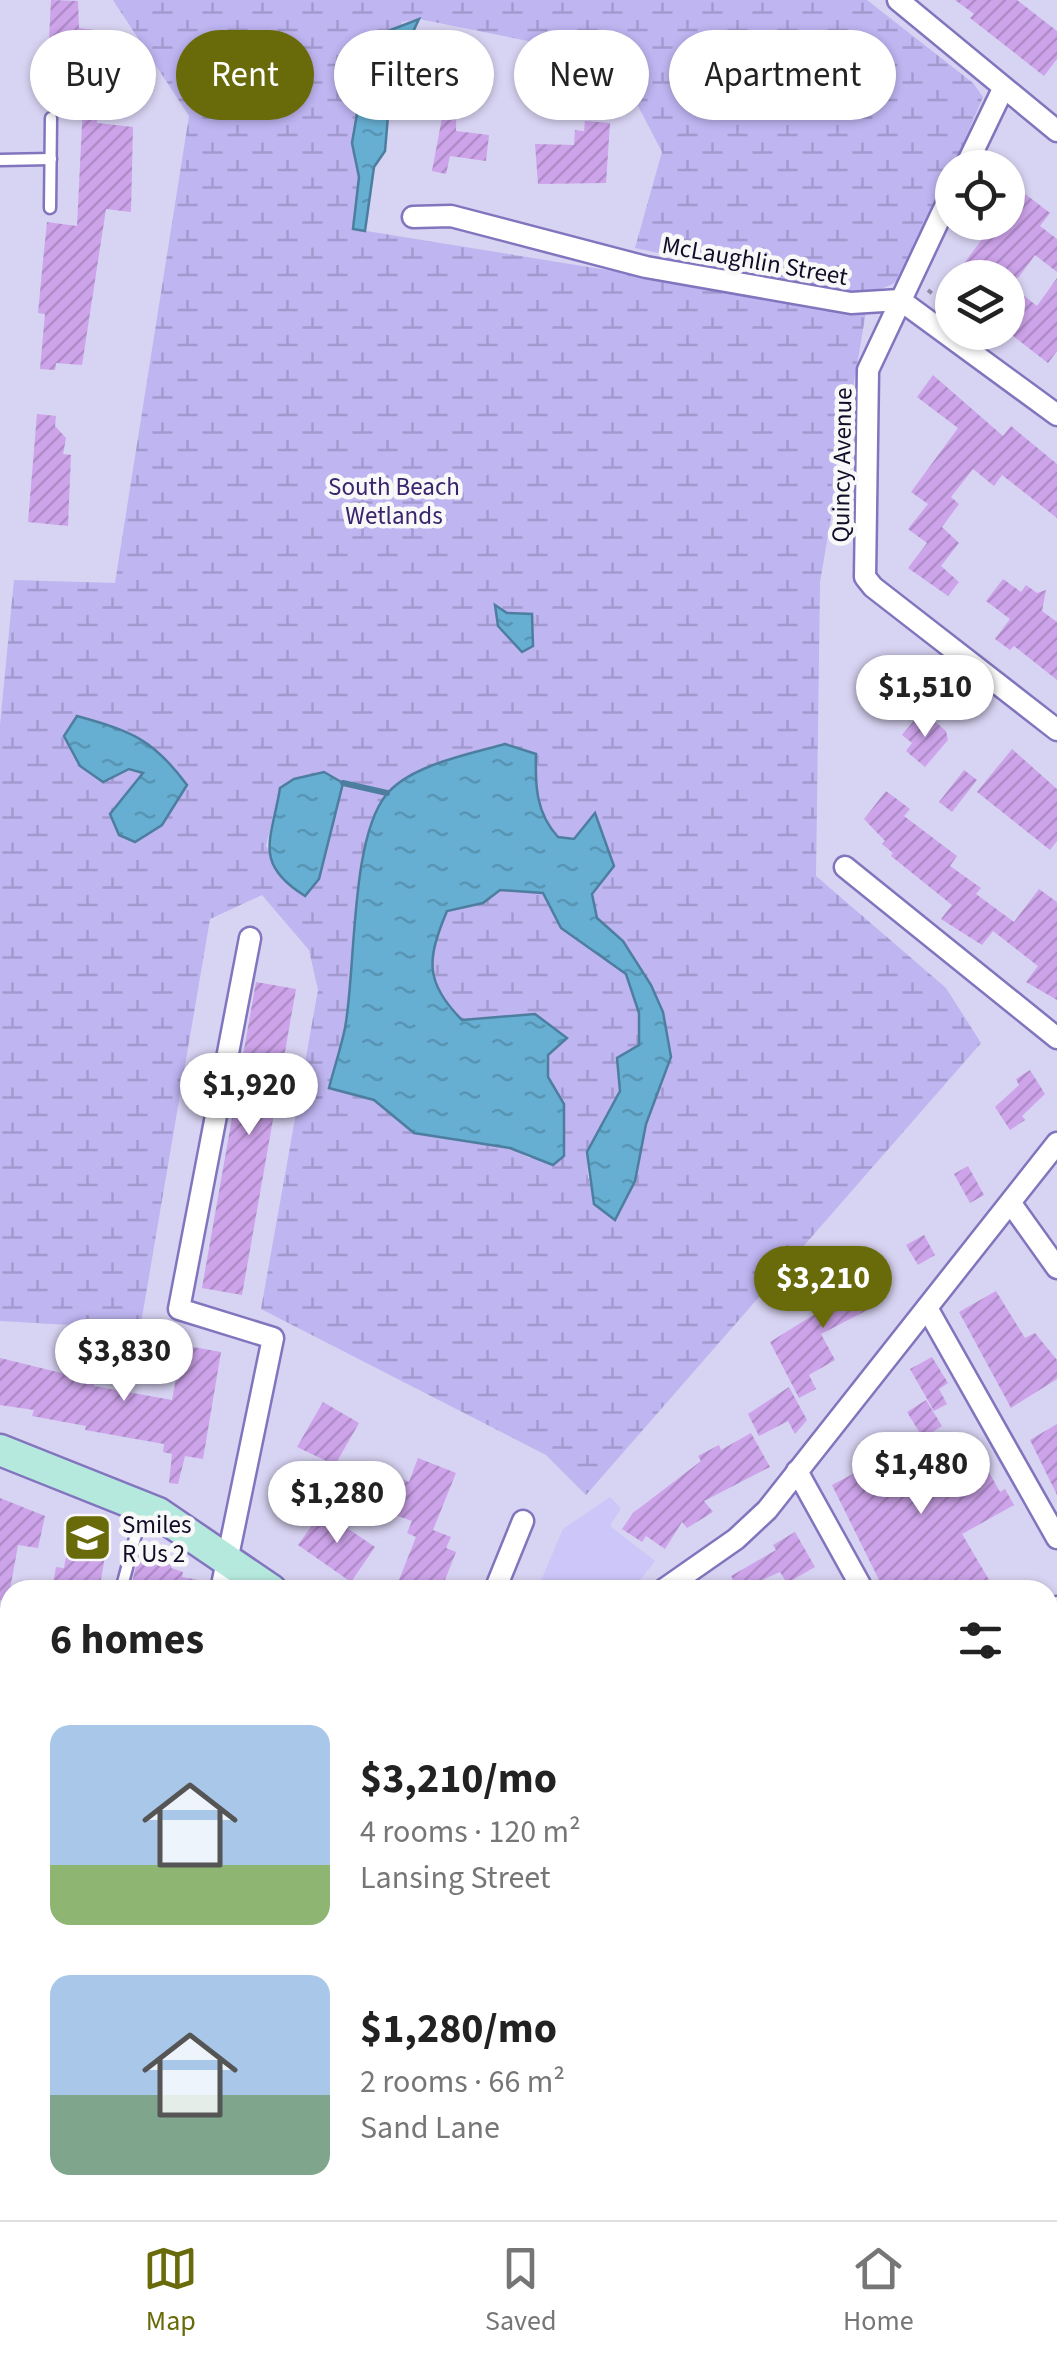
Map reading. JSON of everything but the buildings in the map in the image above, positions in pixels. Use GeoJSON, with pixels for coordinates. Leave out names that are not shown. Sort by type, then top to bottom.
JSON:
{"type":"FeatureCollection","features":[{"type":"Feature","properties":{"kind":"street"},"geometry":{"type":"LineString","coordinates":[[898,0],[1057,131]]}},
{"type":"Feature","properties":{"kind":"street"},"geometry":{"type":"LineString","coordinates":[[974,150],[1003,89]]}},
{"type":"Feature","properties":{"kind":"street","name":"McLaughlin Street"},"geometry":{"type":"LineString","coordinates":[[413,217],[451,216],[646,267],[851,303],[900,300]]}},
{"type":"Feature","properties":{"kind":"street","name":"Quincy Avenue"},"geometry":{"type":"LineString","coordinates":[[935,227],[868,370],[865,577],[873,588],[1057,730]]}},
{"type":"Feature","properties":{"kind":"street"},"geometry":{"type":"LineString","coordinates":[[900,300],[1057,415]]}},
{"type":"Feature","properties":{"kind":"street"},"geometry":{"type":"LineString","coordinates":[[845,867],[1057,1038]]}},
{"type":"Feature","properties":{"kind":"street"},"geometry":{"type":"LineString","coordinates":[[0,1450],[144,1506],[224,1575],[273,1338],[179,1309],[250,938]]}},
{"type":"Feature","properties":{"kind":"street"},"geometry":{"type":"LineString","coordinates":[[677,1580],[736,1539],[767,1510],[1012,1205],[1057,1142]]}},
{"type":"Feature","properties":{"kind":"street"},"geometry":{"type":"LineString","coordinates":[[1012,1205],[1057,1268]]}},
{"type":"Feature","properties":{"kind":"street"},"geometry":{"type":"LineString","coordinates":[[928,1308],[1057,1538]]}},
{"type":"Feature","properties":{"kind":"street"},"geometry":{"type":"LineString","coordinates":[[797,1471],[858,1580]]}},
{"type":"Feature","properties":{"kind":"street"},"geometry":{"type":"LineString","coordinates":[[498,1580],[522,1521]]}},
{"type":"Feature","properties":{"kind":"lane"},"geometry":{"type":"LineString","coordinates":[[50,208],[51,120]]}},
{"type":"Feature","properties":{"kind":"lane"},"geometry":{"type":"LineString","coordinates":[[0,160],[51,159]]}},
{"type":"Feature","properties":{"kind":"lane"},"geometry":{"type":"LineString","coordinates":[[124,1580],[144,1506]]}},
{"type":"Feature","properties":{"kind":"path"},"geometry":{"type":"LineString","coordinates":[[924,288],[935,295]]}},
{"type":"Feature","properties":{"kind":"shaded area"},"geometry":{"type":"Polygon","coordinates":[[[610,1497],[621,1508],[610,1526],[655,1561],[640,1580],[541,1580],[563,1529],[610,1497]]]}},
{"type":"Feature","properties":{"kind":"green space","name":"South Beach Wetlands"},"geometry":{"type":"Polygon","coordinates":[[[113,0],[867,0],[973,83],[983,97],[960,150],[935,150],[935,209],[910,268],[880,289],[842,292],[635,248],[662,152],[645,120],[649,120],[649,30],[514,30],[514,38],[494,34],[494,30],[419,19],[402,22],[399,30],[334,30],[334,120],[362,120],[352,143],[359,177],[354,229],[866,312],[820,582],[816,876],[946,988],[981,1043],[586,1495],[546,1455],[261,1309],[318,990],[309,950],[262,895],[210,919],[140,1329],[0,1321],[0,725],[14,580],[115,583],[188,120],[314,120],[314,30],[176,30],[176,96],[156,66],[156,30],[133,30],[113,0]],[[77,716],[129,769],[144,773],[110,814],[187,785],[77,716]],[[505,744],[418,774],[387,793],[359,910],[345,1026],[330,1088],[374,1100],[414,1133],[510,1148],[529,1158],[564,1156],[564,1104],[548,1077],[548,1055],[567,1038],[535,1014],[462,1020],[441,994],[433,970],[436,943],[447,911],[483,903],[500,890],[544,893],[561,928],[626,974],[639,1013],[639,1045],[618,1058],[620,1091],[587,1152],[588,1178],[634,1181],[646,1124],[671,1057],[663,1013],[651,985],[623,941],[597,918],[592,894],[596,815],[574,839],[558,837],[542,819],[535,780],[505,744]],[[324,773],[294,779],[280,788],[266,846],[305,896],[319,879],[343,783],[324,773]]]}},
{"type":"Feature","properties":{"kind":"water"},"geometry":{"type":"Polygon","coordinates":[[[419,19],[414,30],[391,30],[419,19]]]}},
{"type":"Feature","properties":{"kind":"water"},"geometry":{"type":"Polygon","coordinates":[[[356,120],[388,120],[385,151],[374,167],[365,231],[353,229],[359,177],[352,143],[356,120]]]}},
{"type":"Feature","properties":{"kind":"water"},"geometry":{"type":"Polygon","coordinates":[[[495,605],[507,613],[532,614],[533,646],[522,652],[498,626],[495,605]]]}},
{"type":"Feature","properties":{"kind":"water"},"geometry":{"type":"Polygon","coordinates":[[[77,716],[140,739],[163,757],[187,785],[162,825],[135,842],[119,835],[110,814],[143,773],[129,769],[103,782],[80,766],[64,736],[77,716]]]}},
{"type":"Feature","properties":{"kind":"water"},"geometry":{"type":"Polygon","coordinates":[[[505,744],[536,754],[538,798],[558,837],[574,839],[595,813],[614,866],[592,894],[597,918],[623,941],[663,1012],[671,1057],[646,1124],[635,1181],[615,1220],[594,1204],[587,1152],[620,1091],[617,1058],[639,1045],[639,1013],[626,974],[561,928],[543,893],[500,890],[483,903],[447,911],[436,943],[433,969],[441,994],[462,1020],[535,1014],[567,1038],[548,1055],[548,1077],[564,1104],[564,1156],[553,1165],[510,1148],[414,1133],[374,1100],[329,1088],[345,1028],[360,873],[374,816],[386,795],[410,776],[441,762],[505,744]]]}},
{"type":"Feature","properties":{"kind":"water"},"geometry":{"type":"Polygon","coordinates":[[[324,772],[343,783],[319,879],[305,896],[278,872],[272,861],[270,836],[280,788],[294,779],[324,772]]]}},
{"type":"Feature","properties":{"kind":"waterway"},"geometry":{"type":"LineString","coordinates":[[343,783],[387,793]]}},
{"type":"Feature","properties":{"kind":"place","name":"Smiles R Us 2"},"geometry":{"type":"Point","coordinates":[87,1538]}}]}
